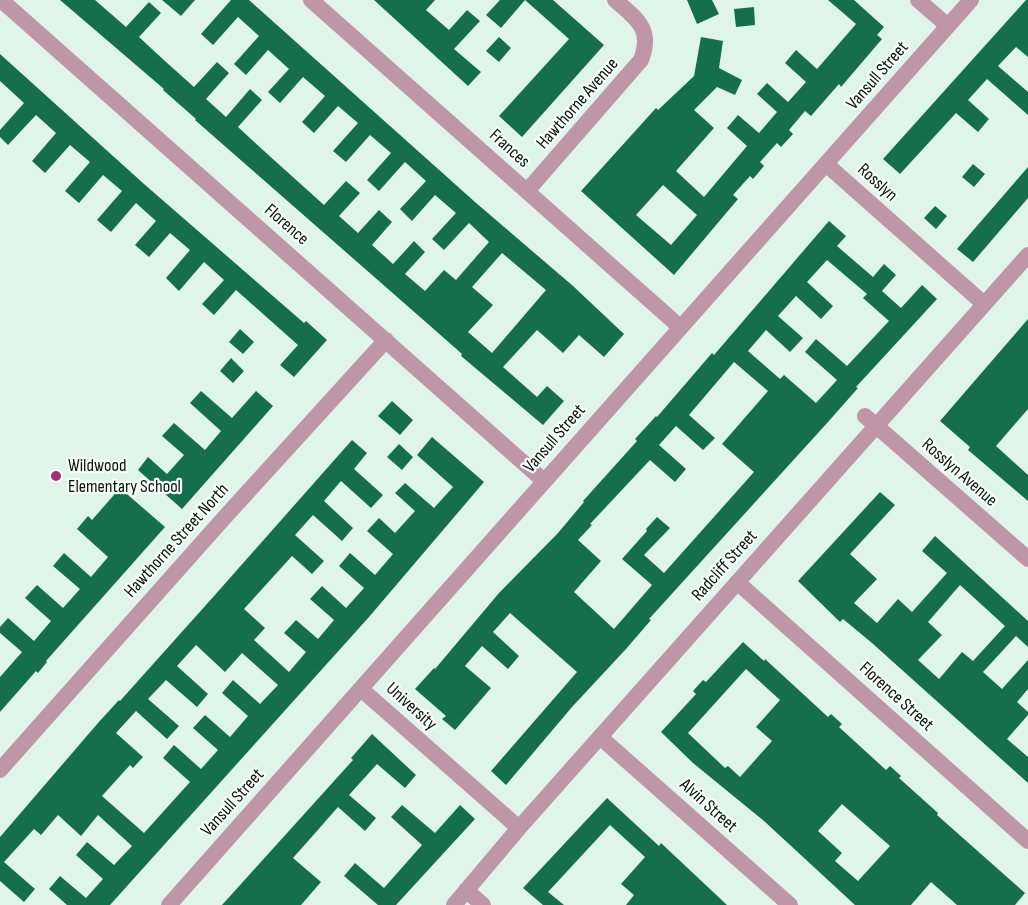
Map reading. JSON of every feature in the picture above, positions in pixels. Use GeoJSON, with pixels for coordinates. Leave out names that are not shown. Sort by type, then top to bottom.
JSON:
{"type":"FeatureCollection","features":[{"type":"Feature","properties":{"kind":"street","name":"Florence"},"geometry":{"type":"LineString","coordinates":[[1,0],[544,481]]}},
{"type":"Feature","properties":{"kind":"street","name":"Frances"},"geometry":{"type":"LineString","coordinates":[[311,0],[680,327]]}},
{"type":"Feature","properties":{"kind":"street","name":"Hawthorne Avenue"},"geometry":{"type":"LineString","coordinates":[[527,191],[641,60],[646,36],[640,23],[615,0]]}},
{"type":"Feature","properties":{"kind":"street"},"geometry":{"type":"LineString","coordinates":[[918,0],[948,26]]}},
{"type":"Feature","properties":{"kind":"street","name":"Vansull Street"},"geometry":{"type":"LineString","coordinates":[[169,905],[971,0]]}},
{"type":"Feature","properties":{"kind":"street","name":"Rosslyn"},"geometry":{"type":"LineString","coordinates":[[826,164],[984,304]]}},
{"type":"Feature","properties":{"kind":"street","name":"Radcliff Street"},"geometry":{"type":"LineString","coordinates":[[454,905],[519,828],[737,582],[870,421],[984,304],[1028,255]]}},
{"type":"Feature","properties":{"kind":"street","name":"Hawthorne Street North"},"geometry":{"type":"LineString","coordinates":[[0,770],[386,340]]}},
{"type":"Feature","properties":{"kind":"street","name":"Rosslyn Avenue"},"geometry":{"type":"LineString","coordinates":[[870,421],[1028,559]]}},
{"type":"Feature","properties":{"kind":"street","name":"Florence Street"},"geometry":{"type":"LineString","coordinates":[[737,582],[1028,841]]}},
{"type":"Feature","properties":{"kind":"street","name":"University"},"geometry":{"type":"LineString","coordinates":[[361,689],[519,828]]}},
{"type":"Feature","properties":{"kind":"street","name":"Alvin Street"},"geometry":{"type":"LineString","coordinates":[[600,736],[790,905]]}},
{"type":"Feature","properties":{"kind":"street"},"geometry":{"type":"LineString","coordinates":[[466,890],[483,905]]}},
{"type":"Feature","properties":{"kind":"building"},"geometry":{"type":"Polygon","coordinates":[[[60,0],[95,0],[126,27],[149,2],[161,13],[139,37],[194,87],[217,62],[229,73],[206,99],[226,117],[250,89],[262,100],[238,127],[324,205],[346,181],[360,193],[339,216],[358,233],[379,210],[392,222],[372,245],[393,264],[414,241],[425,252],[405,274],[425,291],[444,270],[456,280],[489,242],[469,223],[444,250],[432,239],[456,213],[435,195],[412,221],[400,209],[426,181],[405,162],[379,191],[367,180],[391,153],[370,135],[346,162],[333,151],[358,123],[338,106],[314,133],[302,122],[325,96],[303,77],[280,103],[268,92],[289,69],[268,50],[246,75],[234,64],[259,36],[238,17],[213,45],[201,34],[231,0],[249,0],[475,202],[573,286],[624,334],[604,357],[579,335],[563,353],[537,330],[503,367],[537,397],[547,386],[564,401],[543,425],[461,356],[462,354],[195,120],[164,89],[60,0]],[[502,253],[472,287],[493,305],[468,332],[492,353],[546,290],[502,253]]]}},
{"type":"Feature","properties":{"kind":"building"},"geometry":{"type":"Polygon","coordinates":[[[162,0],[195,0],[181,16],[162,0]]]}},
{"type":"Feature","properties":{"kind":"building"},"geometry":{"type":"Polygon","coordinates":[[[374,0],[435,0],[426,10],[449,30],[467,10],[480,21],[454,49],[481,72],[468,86],[374,0]]]}},
{"type":"Feature","properties":{"kind":"building"},"geometry":{"type":"Polygon","coordinates":[[[500,0],[525,0],[501,28],[486,15],[500,0]]]}},
{"type":"Feature","properties":{"kind":"building"},"geometry":{"type":"Polygon","coordinates":[[[525,0],[553,0],[604,45],[522,137],[499,116],[569,39],[525,0]]]}},
{"type":"Feature","properties":{"kind":"building"},"geometry":{"type":"Polygon","coordinates":[[[687,0],[712,0],[719,14],[697,24],[687,0]]]}},
{"type":"Feature","properties":{"kind":"building"},"geometry":{"type":"Polygon","coordinates":[[[828,0],[854,0],[884,27],[877,35],[882,39],[841,87],[839,84],[811,116],[805,111],[789,130],[793,134],[781,147],[777,143],[760,162],[764,166],[753,179],[750,176],[733,195],[738,199],[674,275],[581,191],[656,108],[658,110],[694,76],[701,37],[723,41],[719,68],[742,80],[735,95],[717,87],[694,110],[714,128],[676,171],[704,197],[747,146],[727,128],[738,115],[759,133],[777,112],[757,94],[767,83],[788,102],[806,82],[785,63],[796,50],[817,69],[856,24],[828,0]],[[663,185],[636,215],[671,245],[697,215],[663,185]]]}},
{"type":"Feature","properties":{"kind":"building"},"geometry":{"type":"Polygon","coordinates":[[[1028,0],[1028,57],[1016,47],[998,66],[1028,92],[1028,115],[987,79],[968,100],[989,119],[978,132],[956,113],[900,174],[883,159],[1028,0]]]}},
{"type":"Feature","properties":{"kind":"building"},"geometry":{"type":"Polygon","coordinates":[[[754,7],[755,25],[736,27],[734,9],[754,7]]]}},
{"type":"Feature","properties":{"kind":"building"},"geometry":{"type":"Polygon","coordinates":[[[499,37],[511,48],[499,62],[486,51],[499,37]]]}},
{"type":"Feature","properties":{"kind":"building"},"geometry":{"type":"Polygon","coordinates":[[[0,54],[144,184],[304,323],[306,321],[327,340],[294,377],[280,365],[298,345],[236,290],[214,315],[202,304],[224,280],[204,262],[179,291],[166,278],[190,250],[170,233],[149,257],[135,245],[156,221],[136,203],[111,232],[97,220],[122,191],[103,175],[79,203],[65,191],[90,162],[70,145],[45,173],[32,161],[56,133],[36,115],[8,145],[0,137],[0,130],[24,103],[0,81],[0,54]]]}},
{"type":"Feature","properties":{"kind":"building"},"geometry":{"type":"Polygon","coordinates":[[[973,164],[985,174],[974,187],[962,177],[973,164]]]}},
{"type":"Feature","properties":{"kind":"building"},"geometry":{"type":"Polygon","coordinates":[[[1028,167],[1028,198],[973,262],[957,249],[1028,167]]]}},
{"type":"Feature","properties":{"kind":"building"},"geometry":{"type":"Polygon","coordinates":[[[935,206],[947,216],[936,229],[924,218],[935,206]]]}},
{"type":"Feature","properties":{"kind":"building"},"geometry":{"type":"Polygon","coordinates":[[[829,221],[846,236],[837,246],[873,277],[884,264],[896,275],[882,291],[901,308],[922,285],[937,299],[649,619],[651,620],[572,707],[506,785],[491,771],[577,672],[510,613],[493,632],[519,656],[508,669],[482,646],[465,666],[491,688],[455,730],[442,719],[446,716],[415,689],[435,669],[499,593],[558,533],[583,501],[637,441],[635,439],[712,353],[714,355],[829,221]],[[827,260],[807,282],[833,306],[821,319],[796,296],[778,316],[803,338],[790,352],[766,330],[748,351],[780,379],[784,375],[816,403],[837,380],[805,352],[816,339],[847,366],[889,321],[863,298],[867,294],[827,260]],[[734,362],[689,415],[715,438],[703,450],[676,426],[659,445],[686,469],[675,482],[650,460],[578,540],[601,561],[574,592],[614,629],[652,585],[622,559],[647,531],[646,529],[657,517],[670,528],[644,555],[664,573],[754,472],[722,444],[768,391],[734,362]]]}},
{"type":"Feature","properties":{"kind":"building"},"geometry":{"type":"Polygon","coordinates":[[[1028,319],[1028,409],[996,446],[1028,475],[1028,501],[968,450],[970,447],[940,421],[1028,319]]]}},
{"type":"Feature","properties":{"kind":"building"},"geometry":{"type":"Polygon","coordinates":[[[240,329],[254,342],[243,354],[229,342],[240,329]]]}},
{"type":"Feature","properties":{"kind":"building"},"geometry":{"type":"Polygon","coordinates":[[[231,358],[244,371],[233,383],[220,371],[231,358]]]}},
{"type":"Feature","properties":{"kind":"building"},"geometry":{"type":"Polygon","coordinates":[[[201,391],[232,418],[256,391],[273,406],[182,509],[138,470],[148,457],[167,474],[184,455],[162,436],[174,423],[205,450],[221,431],[190,403],[201,391]]]}},
{"type":"Feature","properties":{"kind":"building"},"geometry":{"type":"Polygon","coordinates":[[[392,401],[413,420],[400,435],[378,416],[392,401]]]}},
{"type":"Feature","properties":{"kind":"building"},"geometry":{"type":"Polygon","coordinates":[[[432,437],[484,482],[369,617],[110,905],[67,905],[49,889],[60,876],[86,898],[103,879],[76,855],[87,842],[114,865],[132,846],[98,815],[81,836],[58,815],[41,835],[34,829],[4,862],[35,889],[24,902],[0,881],[0,837],[98,723],[352,440],[367,453],[354,469],[383,495],[371,508],[341,481],[324,501],[353,528],[342,541],[313,515],[295,535],[324,561],[312,574],[292,556],[244,609],[265,628],[254,640],[289,672],[306,652],[284,633],[296,620],[318,639],[334,620],[310,599],[322,586],[346,608],[364,588],[339,566],[350,553],[375,575],[393,554],[367,531],[379,518],[395,533],[415,511],[395,493],[405,483],[434,508],[453,487],[417,455],[432,437]],[[196,645],[177,666],[208,694],[197,707],[166,680],[148,699],[179,726],[167,739],[136,711],[116,733],[143,757],[133,768],[130,765],[102,796],[144,833],[190,782],[163,758],[174,745],[201,769],[218,750],[193,728],[205,715],[230,737],[248,716],[222,693],[233,680],[260,704],[278,685],[242,653],[225,672],[196,645]]]}},
{"type":"Feature","properties":{"kind":"building"},"geometry":{"type":"Polygon","coordinates":[[[399,444],[413,457],[402,470],[387,457],[399,444]]]}},
{"type":"Feature","properties":{"kind":"building"},"geometry":{"type":"Polygon","coordinates":[[[120,488],[165,527],[46,661],[38,673],[36,671],[0,712],[0,677],[22,652],[0,633],[0,627],[8,618],[34,641],[51,621],[25,598],[37,585],[63,608],[80,589],[53,566],[64,553],[91,577],[108,557],[77,529],[88,516],[92,520],[120,488]]]}},
{"type":"Feature","properties":{"kind":"building"},"geometry":{"type":"Polygon","coordinates":[[[880,492],[895,505],[850,554],[877,579],[854,603],[877,623],[898,599],[912,612],[947,573],[922,551],[935,536],[1028,621],[1028,647],[1016,636],[983,672],[1002,689],[1028,660],[1028,689],[1017,702],[1028,712],[1028,715],[1007,739],[1028,757],[1028,783],[872,643],[843,619],[840,622],[798,581],[880,492]],[[960,585],[928,622],[942,635],[918,660],[939,679],[962,652],[973,661],[1005,626],[960,585]]]}},
{"type":"Feature","properties":{"kind":"building"},"geometry":{"type":"Polygon","coordinates":[[[743,642],[764,661],[765,659],[828,717],[831,714],[842,724],[839,727],[886,770],[890,766],[901,776],[899,778],[938,813],[937,815],[1025,893],[1015,905],[957,905],[931,882],[911,905],[855,905],[764,821],[693,763],[661,732],[696,694],[693,691],[703,680],[706,682],[743,642]],[[746,669],[688,733],[725,768],[728,766],[740,777],[772,741],[756,727],[780,700],[746,669]],[[842,804],[818,831],[842,853],[835,861],[858,881],[890,846],[842,804]]]}},
{"type":"Feature","properties":{"kind":"building"},"geometry":{"type":"Polygon","coordinates":[[[372,734],[416,775],[405,788],[377,764],[349,795],[376,818],[365,831],[338,807],[293,858],[321,882],[301,905],[222,905],[353,760],[351,758],[372,734]]]}},
{"type":"Feature","properties":{"kind":"building"},"geometry":{"type":"Polygon","coordinates":[[[607,798],[659,846],[661,843],[727,905],[626,905],[634,895],[621,884],[645,857],[610,825],[548,892],[564,905],[543,905],[523,888],[607,798]]]}},
{"type":"Feature","properties":{"kind":"building"},"geometry":{"type":"Polygon","coordinates":[[[402,805],[435,833],[460,805],[475,819],[396,905],[378,905],[344,876],[355,863],[384,888],[422,845],[391,817],[402,805]]]}},
{"type":"Feature","properties":{"kind":"place","name":"Wildwood Elementary School"},"geometry":{"type":"Point","coordinates":[56,476]}}]}
